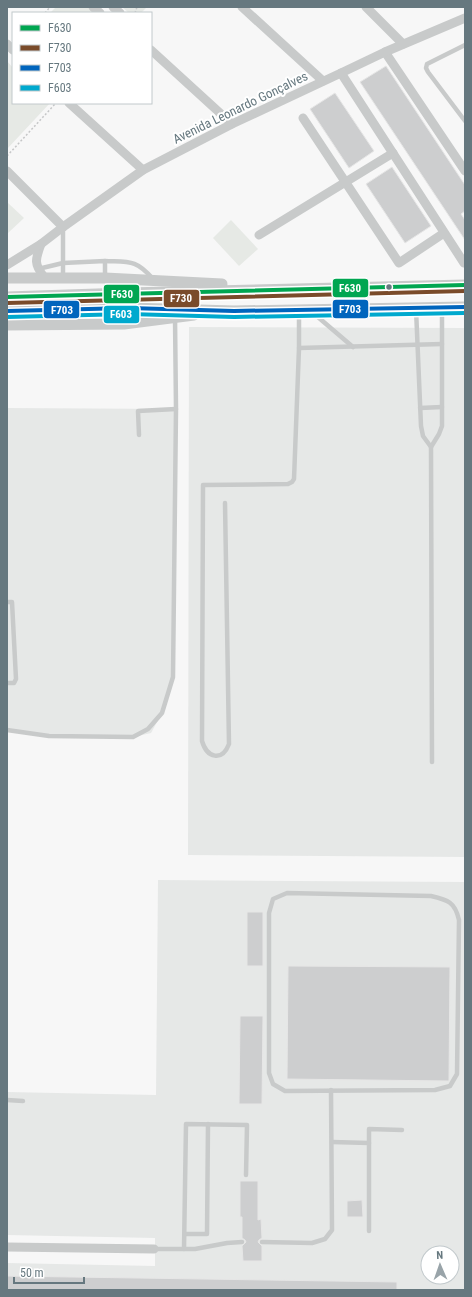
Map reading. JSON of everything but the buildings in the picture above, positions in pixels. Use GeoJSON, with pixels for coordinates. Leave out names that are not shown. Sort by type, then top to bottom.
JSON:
{"type":"FeatureCollection","features":[{"type":"Feature","properties":{"kind":"street"},"geometry":{"type":"LineString","coordinates":[[242,7],[323,81]]}},
{"type":"Feature","properties":{"kind":"street"},"geometry":{"type":"LineString","coordinates":[[366,7],[403,44]]}},
{"type":"Feature","properties":{"kind":"street","name":"Avenida Leonardo Gonçalves"},"geometry":{"type":"LineString","coordinates":[[7,265],[41,244],[62,227],[143,170],[232,124],[323,81],[403,44],[465,18]]}},
{"type":"Feature","properties":{"kind":"street"},"geometry":{"type":"LineString","coordinates":[[152,51],[232,124]]}},
{"type":"Feature","properties":{"kind":"street"},"geometry":{"type":"LineString","coordinates":[[385,52],[465,171]]}},
{"type":"Feature","properties":{"kind":"street"},"geometry":{"type":"LineString","coordinates":[[341,73],[464,263]]}},
{"type":"Feature","properties":{"kind":"street"},"geometry":{"type":"LineString","coordinates":[[70,104],[143,170]]}},
{"type":"Feature","properties":{"kind":"street"},"geometry":{"type":"LineString","coordinates":[[303,118],[399,262],[444,233]]}},
{"type":"Feature","properties":{"kind":"street"},"geometry":{"type":"LineString","coordinates":[[260,235],[393,153]]}},
{"type":"Feature","properties":{"kind":"street"},"geometry":{"type":"LineString","coordinates":[[7,171],[62,227]]}},
{"type":"Feature","properties":{"kind":"street"},"geometry":{"type":"LineString","coordinates":[[41,244],[36,262],[41,273]]}},
{"type":"Feature","properties":{"kind":"street"},"geometry":{"type":"LineString","coordinates":[[7,278],[41,273],[63,278],[154,280],[298,288]]}},
{"type":"Feature","properties":{"kind":"street"},"geometry":{"type":"LineString","coordinates":[[7,297],[298,288],[465,285]]}},
{"type":"Feature","properties":{"kind":"street"},"geometry":{"type":"LineString","coordinates":[[7,311],[129,308],[299,311],[465,307]]}},
{"type":"Feature","properties":{"kind":"street"},"geometry":{"type":"LineString","coordinates":[[7,325],[124,324],[234,311]]}},
{"type":"Feature","properties":{"kind":"street"},"geometry":{"type":"LineString","coordinates":[[7,1247],[154,1249]]}},
{"type":"Feature","properties":{"kind":"lane"},"geometry":{"type":"LineString","coordinates":[[465,45],[427,64],[426,68],[465,120]]}},
{"type":"Feature","properties":{"kind":"lane"},"geometry":{"type":"LineString","coordinates":[[62,227],[63,278]]}},
{"type":"Feature","properties":{"kind":"lane"},"geometry":{"type":"LineString","coordinates":[[104,261],[105,278]]}},
{"type":"Feature","properties":{"kind":"lane"},"geometry":{"type":"LineString","coordinates":[[41,273],[63,263],[104,261],[129,262],[144,268],[154,280]]}},
{"type":"Feature","properties":{"kind":"lane"},"geometry":{"type":"LineString","coordinates":[[432,762],[431,447],[442,426],[442,308]]}},
{"type":"Feature","properties":{"kind":"lane"},"geometry":{"type":"LineString","coordinates":[[416,309],[421,426],[423,436],[431,447]]}},
{"type":"Feature","properties":{"kind":"lane"},"geometry":{"type":"LineString","coordinates":[[311,310],[353,347]]}},
{"type":"Feature","properties":{"kind":"lane"},"geometry":{"type":"LineString","coordinates":[[225,503],[229,744],[226,751],[221,755],[215,756],[207,753],[202,741],[203,485],[288,484],[292,482],[295,474],[299,311]]}},
{"type":"Feature","properties":{"kind":"lane"},"geometry":{"type":"LineString","coordinates":[[7,730],[48,736],[133,737],[148,729],[162,712],[173,677],[176,409],[175,318]]}},
{"type":"Feature","properties":{"kind":"lane"},"geometry":{"type":"LineString","coordinates":[[299,348],[442,344]]}},
{"type":"Feature","properties":{"kind":"lane"},"geometry":{"type":"LineString","coordinates":[[420,408],[442,407]]}},
{"type":"Feature","properties":{"kind":"lane"},"geometry":{"type":"LineString","coordinates":[[139,435],[138,411],[176,409]]}},
{"type":"Feature","properties":{"kind":"lane"},"geometry":{"type":"LineString","coordinates":[[7,602],[12,602],[16,679],[14,683],[7,683]]}},
{"type":"Feature","properties":{"kind":"lane"},"geometry":{"type":"LineString","coordinates":[[287,893],[431,896],[447,900],[456,909],[459,920],[457,1074],[450,1086],[435,1090],[331,1090],[285,1091],[274,1084],[269,1073],[269,913],[273,900],[287,893]]}},
{"type":"Feature","properties":{"kind":"lane"},"geometry":{"type":"LineString","coordinates":[[262,1242],[312,1243],[325,1239],[332,1230],[331,1090]]}},
{"type":"Feature","properties":{"kind":"lane"},"geometry":{"type":"LineString","coordinates":[[7,1100],[23,1101]]}},
{"type":"Feature","properties":{"kind":"lane"},"geometry":{"type":"LineString","coordinates":[[184,1249],[186,1124],[247,1125],[246,1175]]}},
{"type":"Feature","properties":{"kind":"lane"},"geometry":{"type":"LineString","coordinates":[[185,1234],[207,1234],[208,1124]]}},
{"type":"Feature","properties":{"kind":"lane"},"geometry":{"type":"LineString","coordinates":[[369,1231],[369,1129],[402,1130]]}},
{"type":"Feature","properties":{"kind":"lane"},"geometry":{"type":"LineString","coordinates":[[332,1142],[369,1143]]}},
{"type":"Feature","properties":{"kind":"lane"},"geometry":{"type":"LineString","coordinates":[[154,1249],[195,1249],[227,1243],[242,1242]]}},
{"type":"Feature","properties":{"kind":"path"},"geometry":{"type":"LineString","coordinates":[[7,156],[55,104]]}},
{"type":"Feature","properties":{"kind":"shaded area"},"geometry":{"type":"Polygon","coordinates":[[[56,7],[88,7],[93,12],[51,12],[56,7]]]}},
{"type":"Feature","properties":{"kind":"shaded area"},"geometry":{"type":"Polygon","coordinates":[[[122,7],[147,7],[142,12],[128,12],[122,7]]]}},
{"type":"Feature","properties":{"kind":"shaded area"},"geometry":{"type":"Polygon","coordinates":[[[7,61],[12,67],[12,104],[49,104],[7,149],[7,61]]]}},
{"type":"Feature","properties":{"kind":"shaded area"},"geometry":{"type":"Polygon","coordinates":[[[7,202],[24,218],[7,234],[7,202]]]}},
{"type":"Feature","properties":{"kind":"shaded area"},"geometry":{"type":"Polygon","coordinates":[[[231,220],[258,249],[239,266],[213,238],[231,220]]]}},
{"type":"Feature","properties":{"kind":"shaded area"},"geometry":{"type":"Polygon","coordinates":[[[189,327],[465,328],[465,857],[188,855],[189,327]]]}},
{"type":"Feature","properties":{"kind":"shaded area"},"geometry":{"type":"Polygon","coordinates":[[[7,408],[176,409],[173,677],[162,713],[151,733],[133,737],[49,736],[7,730],[7,408]]]}},
{"type":"Feature","properties":{"kind":"shaded area"},"geometry":{"type":"Polygon","coordinates":[[[158,880],[465,882],[465,1290],[7,1290],[7,1263],[155,1266],[155,1238],[7,1235],[7,1092],[156,1095],[158,880]]]}},
{"type":"Feature","properties":{"kind":"transit line","name":"F630"},"geometry":{"type":"LineString","coordinates":[[7,297],[465,285]]}},
{"type":"Feature","properties":{"kind":"transit line","name":"F730"},"geometry":{"type":"LineString","coordinates":[[7,303],[465,291]]}},
{"type":"Feature","properties":{"kind":"transit line","name":"F703"},"geometry":{"type":"LineString","coordinates":[[7,311],[129,308],[234,311],[465,307]]}},
{"type":"Feature","properties":{"kind":"transit line","name":"F603"},"geometry":{"type":"LineString","coordinates":[[7,317],[129,314],[234,317],[465,313]]}}]}
